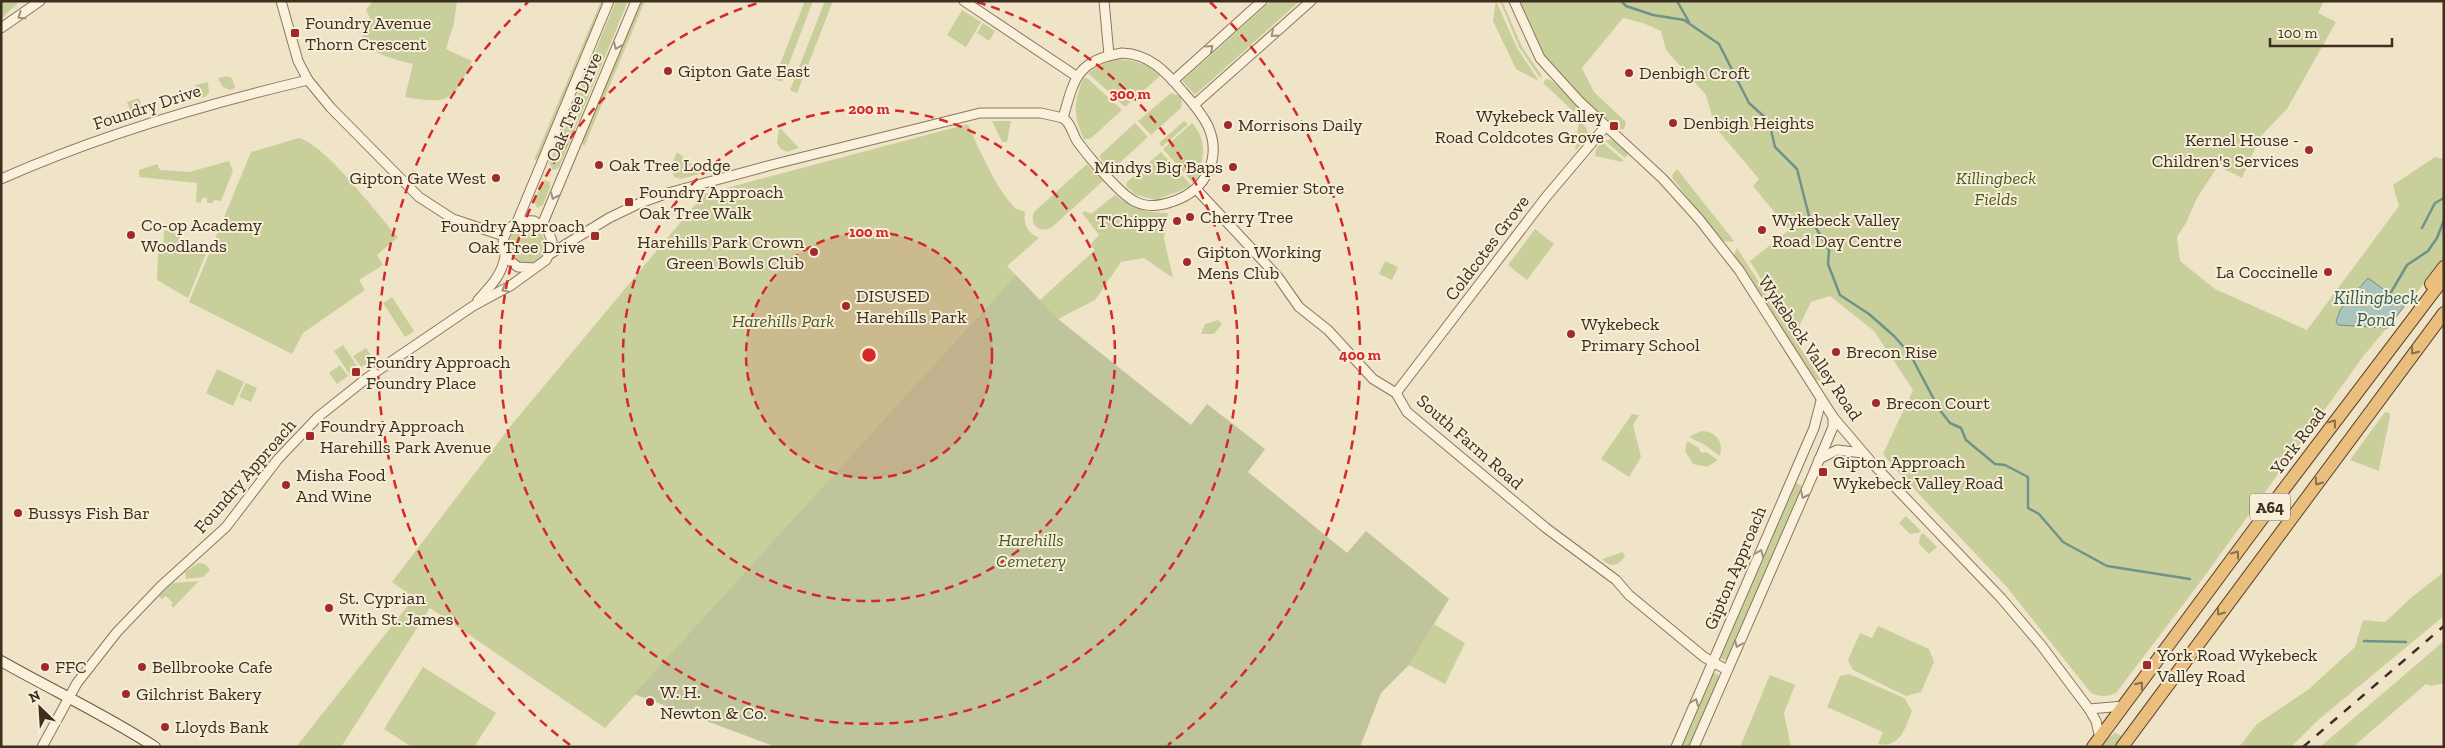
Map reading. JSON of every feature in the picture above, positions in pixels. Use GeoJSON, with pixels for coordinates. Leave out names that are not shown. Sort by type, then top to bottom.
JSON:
{"type":"FeatureCollection","features":[{"type":"Feature","properties":{"kind":"highway"},"geometry":{"type":"LineString","coordinates":[[2418,310],[2432,282],[2444,267]]}},
{"type":"Feature","properties":{"kind":"highway","name":"York Road"},"geometry":{"type":"LineString","coordinates":[[2097,742],[2418,310],[2444,278]]}},
{"type":"Feature","properties":{"kind":"highway","name":"A64"},"geometry":{"type":"LineString","coordinates":[[2124,745],[2444,313]]}},
{"type":"Feature","properties":{"kind":"main road"},"geometry":{"type":"LineString","coordinates":[[1,661],[68,698],[88,706],[155,747]]}},
{"type":"Feature","properties":{"kind":"street"},"geometry":{"type":"LineString","coordinates":[[1,28],[40,1]]}},
{"type":"Feature","properties":{"kind":"street"},"geometry":{"type":"LineString","coordinates":[[281,1],[298,61],[308,80],[332,108],[419,197],[453,219],[504,236],[510,227],[517,222],[534,221],[542,225],[558,239],[572,240]]}},
{"type":"Feature","properties":{"kind":"street","name":"Oak Tree Drive"},"geometry":{"type":"LineString","coordinates":[[517,222],[608,1]]}},
{"type":"Feature","properties":{"kind":"street","name":"Oak Tree Drive"},"geometry":{"type":"LineString","coordinates":[[542,225],[636,1]]}},
{"type":"Feature","properties":{"kind":"street"},"geometry":{"type":"LineString","coordinates":[[964,1],[1076,76]]}},
{"type":"Feature","properties":{"kind":"street"},"geometry":{"type":"LineString","coordinates":[[1104,1],[1109,55]]}},
{"type":"Feature","properties":{"kind":"street"},"geometry":{"type":"LineString","coordinates":[[1173,81],[1262,1]]}},
{"type":"Feature","properties":{"kind":"street"},"geometry":{"type":"LineString","coordinates":[[1194,105],[1310,1]]}},
{"type":"Feature","properties":{"kind":"street","name":"Wykebeck Valley Road"},"geometry":{"type":"LineString","coordinates":[[1514,1],[1540,58],[1579,101],[1663,179],[1705,226],[1739,270],[1833,418],[1863,453],[2001,598],[2041,645],[2089,708],[2096,721],[2097,742]]}},
{"type":"Feature","properties":{"kind":"street"},"geometry":{"type":"LineString","coordinates":[[1134,53],[1155,62],[1194,105],[1207,125],[1213,151],[1207,177],[1197,190],[1183,198],[1151,207],[1134,201],[1083,149],[1063,118],[1076,76],[1097,60],[1109,55],[1134,53]]}},
{"type":"Feature","properties":{"kind":"street","name":"Foundry Drive"},"geometry":{"type":"LineString","coordinates":[[1,179],[130,128],[220,102],[308,80]]}},
{"type":"Feature","properties":{"kind":"street","name":"Foundry Approach"},"geometry":{"type":"LineString","coordinates":[[42,747],[68,698],[116,632],[160,586],[226,527],[278,459],[318,417],[356,386],[473,306],[510,286],[546,260],[550,254],[572,240],[608,218],[640,203],[668,193],[965,115],[1014,112],[1050,114],[1063,118]]}},
{"type":"Feature","properties":{"kind":"street","name":"Coldcotes Grove"},"geometry":{"type":"LineString","coordinates":[[1396,393],[1546,197],[1606,126]]}},
{"type":"Feature","properties":{"kind":"street","name":"South Farm Road"},"geometry":{"type":"LineString","coordinates":[[1197,190],[1278,277],[1303,310],[1328,330],[1372,379],[1396,393],[1407,412],[1546,528],[1616,580],[1629,595],[1712,662],[1727,670]]}},
{"type":"Feature","properties":{"kind":"street"},"geometry":{"type":"LineString","coordinates":[[549,233],[552,241],[550,254]]}},
{"type":"Feature","properties":{"kind":"street","name":"Foundry Approach"},"geometry":{"type":"LineString","coordinates":[[473,306],[496,280],[503,268],[505,256],[503,248],[504,236]]}},
{"type":"Feature","properties":{"kind":"street"},"geometry":{"type":"LineString","coordinates":[[505,256],[518,267],[535,268]]}},
{"type":"Feature","properties":{"kind":"street","name":"Gipton Approach"},"geometry":{"type":"LineString","coordinates":[[1676,747],[1814,428],[1821,401]]}},
{"type":"Feature","properties":{"kind":"street","name":"Gipton Approach"},"geometry":{"type":"LineString","coordinates":[[1694,747],[1833,427],[1833,418]]}},
{"type":"Feature","properties":{"kind":"street"},"geometry":{"type":"LineString","coordinates":[[1819,460],[1837,450],[1863,453]]}},
{"type":"Feature","properties":{"kind":"street"},"geometry":{"type":"LineString","coordinates":[[2089,708],[2124,706]]}},
{"type":"Feature","properties":{"kind":"green space"},"geometry":{"type":"Polygon","coordinates":[[[1,1],[20,1],[1,19],[1,1]]]}},
{"type":"Feature","properties":{"kind":"green space"},"geometry":{"type":"Polygon","coordinates":[[[373,1],[457,1],[454,23],[446,49],[472,61],[460,85],[454,92],[441,100],[405,97],[413,64],[390,58],[377,52],[361,37],[365,34],[362,25],[370,18],[366,10],[373,1]]]}},
{"type":"Feature","properties":{"kind":"green space"},"geometry":{"type":"Polygon","coordinates":[[[601,1],[606,1],[539,159],[534,160],[601,1]]]}},
{"type":"Feature","properties":{"kind":"green space"},"geometry":{"type":"Polygon","coordinates":[[[616,1],[628,1],[559,168],[553,170],[549,163],[616,1]]]}},
{"type":"Feature","properties":{"kind":"green space"},"geometry":{"type":"Polygon","coordinates":[[[640,1],[645,1],[584,147],[582,142],[640,1]]]}},
{"type":"Feature","properties":{"kind":"green space"},"geometry":{"type":"Polygon","coordinates":[[[805,1],[813,1],[782,82],[774,79],[805,1]]]}},
{"type":"Feature","properties":{"kind":"green space"},"geometry":{"type":"Polygon","coordinates":[[[825,1],[833,1],[797,93],[790,90],[825,1]]]}},
{"type":"Feature","properties":{"kind":"green space"},"geometry":{"type":"Polygon","coordinates":[[[1271,1],[1300,1],[1195,95],[1182,81],[1271,1]]]}},
{"type":"Feature","properties":{"kind":"green space"},"geometry":{"type":"Polygon","coordinates":[[[1496,1],[1517,48],[1539,81],[1516,69],[1493,21],[1496,1]]]}},
{"type":"Feature","properties":{"kind":"green space"},"geometry":{"type":"Polygon","coordinates":[[[1500,1],[1502,1],[1522,47],[1542,76],[1540,78],[1519,47],[1500,1]]]}},
{"type":"Feature","properties":{"kind":"green space","name":"Killingbeck Fields"},"geometry":{"type":"Polygon","coordinates":[[[1518,1],[2324,1],[2318,13],[2336,22],[2287,109],[2260,137],[2242,178],[2218,166],[2197,198],[2186,223],[2177,237],[2180,261],[2215,289],[2307,330],[2399,206],[2393,185],[2435,157],[2444,159],[2444,260],[2365,354],[2201,581],[2116,693],[2107,696],[2097,695],[2091,693],[2006,586],[1883,454],[1913,390],[1874,331],[1830,296],[1811,302],[1795,335],[1750,261],[1789,230],[1753,186],[1759,179],[1715,127],[1706,95],[1666,50],[1661,31],[1643,23],[1623,18],[1582,68],[1594,92],[1626,122],[1624,129],[1619,130],[1572,88],[1547,60],[1531,31],[1518,1]]]}},
{"type":"Feature","properties":{"kind":"green space"},"geometry":{"type":"Polygon","coordinates":[[[962,10],[981,22],[966,47],[947,35],[962,10]]]}},
{"type":"Feature","properties":{"kind":"green space"},"geometry":{"type":"Polygon","coordinates":[[[983,23],[995,31],[989,41],[977,33],[983,23]]]}},
{"type":"Feature","properties":{"kind":"green space"},"geometry":{"type":"Polygon","coordinates":[[[1117,59],[1140,63],[1161,75],[1125,107],[1088,73],[1101,64],[1117,59]]]}},
{"type":"Feature","properties":{"kind":"green space"},"geometry":{"type":"Polygon","coordinates":[[[227,76],[232,78],[235,88],[230,90],[222,86],[218,78],[227,76]]]}},
{"type":"Feature","properties":{"kind":"green space"},"geometry":{"type":"Polygon","coordinates":[[[1084,78],[1087,78],[1122,110],[1090,139],[1084,139],[1076,116],[1076,101],[1084,78]]]}},
{"type":"Feature","properties":{"kind":"green space"},"geometry":{"type":"Polygon","coordinates":[[[1546,79],[1551,80],[1579,107],[1574,112],[1543,83],[1546,79]]]}},
{"type":"Feature","properties":{"kind":"green space"},"geometry":{"type":"Polygon","coordinates":[[[208,82],[209,93],[205,97],[198,98],[195,85],[208,82]]]}},
{"type":"Feature","properties":{"kind":"green space"},"geometry":{"type":"Polygon","coordinates":[[[1171,93],[1180,96],[1181,108],[1151,135],[1138,121],[1171,93]]]}},
{"type":"Feature","properties":{"kind":"green space"},"geometry":{"type":"Polygon","coordinates":[[[139,98],[144,114],[140,116],[131,112],[127,102],[139,98]]]}},
{"type":"Feature","properties":{"kind":"green space"},"geometry":{"type":"Polygon","coordinates":[[[118,112],[120,118],[117,122],[104,127],[102,117],[118,112]]]}},
{"type":"Feature","properties":{"kind":"green space"},"geometry":{"type":"Polygon","coordinates":[[[1579,120],[1587,129],[1588,136],[1575,151],[1579,120]]]}},
{"type":"Feature","properties":{"kind":"green space"},"geometry":{"type":"Polygon","coordinates":[[[992,121],[1011,121],[1007,142],[1002,142],[992,121]]]}},
{"type":"Feature","properties":{"kind":"green space"},"geometry":{"type":"Polygon","coordinates":[[[1184,121],[1188,124],[1162,147],[1159,143],[1184,121]]]}},
{"type":"Feature","properties":{"kind":"green space"},"geometry":{"type":"Polygon","coordinates":[[[1135,123],[1148,137],[1115,167],[1108,167],[1100,158],[1100,155],[1135,123]]]}},
{"type":"Feature","properties":{"kind":"green space"},"geometry":{"type":"Polygon","coordinates":[[[1192,123],[1202,139],[1203,145],[1202,162],[1196,180],[1193,183],[1163,149],[1192,123]]]}},
{"type":"Feature","properties":{"kind":"green space","name":"Harehills Park"},"geometry":{"type":"Polygon","coordinates":[[[968,124],[983,158],[1001,190],[1015,208],[1025,212],[1027,228],[1039,238],[1007,266],[1016,275],[605,728],[430,608],[341,747],[296,747],[414,598],[392,582],[513,423],[704,194],[968,124]]]}},
{"type":"Feature","properties":{"kind":"green space"},"geometry":{"type":"Polygon","coordinates":[[[779,129],[799,148],[787,152],[781,149],[777,143],[779,129]]]}},
{"type":"Feature","properties":{"kind":"green space"},"geometry":{"type":"Polygon","coordinates":[[[299,138],[310,143],[337,166],[398,237],[377,255],[383,265],[359,280],[365,290],[303,333],[292,354],[189,302],[251,152],[299,138]]]}},
{"type":"Feature","properties":{"kind":"green space"},"geometry":{"type":"Polygon","coordinates":[[[1616,140],[1630,152],[1625,158],[1605,141],[1616,140]]]}},
{"type":"Feature","properties":{"kind":"green space"},"geometry":{"type":"Polygon","coordinates":[[[1602,142],[1623,160],[1622,162],[1595,156],[1596,149],[1602,142]]]}},
{"type":"Feature","properties":{"kind":"green space"},"geometry":{"type":"Polygon","coordinates":[[[677,152],[703,173],[681,179],[674,177],[671,167],[677,152]]]}},
{"type":"Feature","properties":{"kind":"green space"},"geometry":{"type":"Polygon","coordinates":[[[1161,152],[1191,185],[1160,199],[1160,201],[1136,195],[1127,187],[1126,183],[1161,152]]]}},
{"type":"Feature","properties":{"kind":"green space"},"geometry":{"type":"Polygon","coordinates":[[[229,161],[233,171],[221,201],[214,200],[213,203],[207,203],[207,198],[202,198],[201,203],[196,202],[197,183],[139,177],[139,170],[157,164],[160,170],[189,172],[229,161]]]}},
{"type":"Feature","properties":{"kind":"green space"},"geometry":{"type":"Polygon","coordinates":[[[1087,164],[1103,181],[1051,228],[1039,229],[1036,227],[1033,221],[1034,212],[1087,164]]]}},
{"type":"Feature","properties":{"kind":"green space"},"geometry":{"type":"Polygon","coordinates":[[[1677,169],[1734,241],[1722,241],[1673,179],[1672,175],[1677,169]]]}},
{"type":"Feature","properties":{"kind":"green space"},"geometry":{"type":"Polygon","coordinates":[[[544,180],[550,182],[550,187],[543,205],[537,208],[534,201],[544,180]]]}},
{"type":"Feature","properties":{"kind":"green space"},"geometry":{"type":"Polygon","coordinates":[[[1115,195],[1140,209],[1168,213],[1164,239],[1173,278],[1144,258],[1121,262],[1095,300],[1058,319],[1040,300],[1095,250],[1090,245],[1099,235],[1082,213],[1085,211],[1091,214],[1115,195]]]}},
{"type":"Feature","properties":{"kind":"green space"},"geometry":{"type":"Polygon","coordinates":[[[526,226],[539,232],[545,245],[539,258],[526,264],[513,258],[507,245],[513,232],[526,226]]]}},
{"type":"Feature","properties":{"kind":"green space"},"geometry":{"type":"Polygon","coordinates":[[[1535,229],[1554,244],[1527,280],[1508,265],[1535,229]]]}},
{"type":"Feature","properties":{"kind":"green space"},"geometry":{"type":"Polygon","coordinates":[[[164,230],[174,231],[185,243],[186,250],[197,243],[207,251],[188,298],[157,280],[158,253],[163,251],[164,230]]]}},
{"type":"Feature","properties":{"kind":"green space"},"geometry":{"type":"Polygon","coordinates":[[[1737,248],[1821,380],[1814,381],[1735,258],[1734,254],[1737,248]]]}},
{"type":"Feature","properties":{"kind":"green space"},"geometry":{"type":"Polygon","coordinates":[[[1385,261],[1398,267],[1392,280],[1379,274],[1385,261]]]}},
{"type":"Feature","properties":{"kind":"green space","name":"Harehills Cemetery"},"geometry":{"type":"Polygon","coordinates":[[[1016,275],[1058,319],[1191,425],[1207,404],[1265,449],[1248,472],[1347,553],[1366,531],[1449,599],[1409,665],[1381,693],[1360,747],[776,747],[634,694],[1016,275]]]}},
{"type":"Feature","properties":{"kind":"green space"},"geometry":{"type":"Polygon","coordinates":[[[392,297],[414,331],[405,337],[383,303],[392,297]]]}},
{"type":"Feature","properties":{"kind":"green space"},"geometry":{"type":"Polygon","coordinates":[[[1218,320],[1222,324],[1214,334],[1201,334],[1205,324],[1218,320]]]}},
{"type":"Feature","properties":{"kind":"green space"},"geometry":{"type":"Polygon","coordinates":[[[343,345],[359,369],[350,375],[334,351],[343,345]]]}},
{"type":"Feature","properties":{"kind":"green space"},"geometry":{"type":"Polygon","coordinates":[[[366,348],[374,360],[361,367],[353,356],[366,348]]]}},
{"type":"Feature","properties":{"kind":"green space"},"geometry":{"type":"Polygon","coordinates":[[[340,365],[348,376],[337,384],[329,373],[340,365]]]}},
{"type":"Feature","properties":{"kind":"green space"},"geometry":{"type":"Polygon","coordinates":[[[217,369],[244,382],[233,406],[206,393],[217,369]]]}},
{"type":"Feature","properties":{"kind":"green space"},"geometry":{"type":"Polygon","coordinates":[[[246,383],[257,388],[251,402],[239,397],[246,383]]]}},
{"type":"Feature","properties":{"kind":"green space"},"geometry":{"type":"Polygon","coordinates":[[[2385,412],[2390,413],[2390,416],[2379,471],[2350,460],[2385,412]]]}},
{"type":"Feature","properties":{"kind":"green space"},"geometry":{"type":"Polygon","coordinates":[[[1632,414],[1639,415],[1633,425],[1641,457],[1629,477],[1601,459],[1632,414]]]}},
{"type":"Feature","properties":{"kind":"green space"},"geometry":{"type":"Polygon","coordinates":[[[1701,431],[1711,433],[1718,438],[1721,446],[1720,456],[1705,445],[1689,437],[1701,431]]]}},
{"type":"Feature","properties":{"kind":"green space"},"geometry":{"type":"Polygon","coordinates":[[[1687,441],[1699,448],[1701,453],[1706,452],[1718,460],[1707,467],[1693,464],[1685,451],[1687,441]]]}},
{"type":"Feature","properties":{"kind":"green space"},"geometry":{"type":"Polygon","coordinates":[[[1794,481],[1803,487],[1729,658],[1723,660],[1719,656],[1794,481]]]}},
{"type":"Feature","properties":{"kind":"green space"},"geometry":{"type":"Polygon","coordinates":[[[1906,516],[1921,531],[1910,534],[1899,523],[1906,516]]]}},
{"type":"Feature","properties":{"kind":"green space"},"geometry":{"type":"Polygon","coordinates":[[[1923,533],[1937,547],[1929,554],[1919,544],[1920,536],[1923,533]]]}},
{"type":"Feature","properties":{"kind":"green space"},"geometry":{"type":"Polygon","coordinates":[[[1623,552],[1625,556],[1623,559],[1614,565],[1608,564],[1602,559],[1623,552]]]}},
{"type":"Feature","properties":{"kind":"green space"},"geometry":{"type":"Polygon","coordinates":[[[198,563],[205,564],[210,570],[203,577],[186,579],[185,572],[198,563]]]}},
{"type":"Feature","properties":{"kind":"green space"},"geometry":{"type":"Polygon","coordinates":[[[2444,572],[2444,616],[2317,721],[2291,747],[2239,747],[2257,724],[2309,689],[2355,647],[2363,620],[2385,622],[2412,597],[2444,572]]]}},
{"type":"Feature","properties":{"kind":"green space"},"geometry":{"type":"Polygon","coordinates":[[[199,581],[173,608],[171,605],[173,603],[166,596],[162,599],[159,596],[173,583],[199,581]]]}},
{"type":"Feature","properties":{"kind":"green space"},"geometry":{"type":"Polygon","coordinates":[[[1434,624],[1465,643],[1445,684],[1409,665],[1434,624]]]}},
{"type":"Feature","properties":{"kind":"green space"},"geometry":{"type":"Polygon","coordinates":[[[1878,626],[1929,649],[1934,662],[1921,692],[1906,696],[1853,670],[1848,660],[1860,633],[1872,638],[1878,626]]]}},
{"type":"Feature","properties":{"kind":"green space"},"geometry":{"type":"Polygon","coordinates":[[[2444,641],[2444,683],[2431,686],[2426,684],[2353,747],[2320,747],[2444,641]]]}},
{"type":"Feature","properties":{"kind":"green space"},"geometry":{"type":"Polygon","coordinates":[[[423,667],[496,713],[474,747],[412,747],[384,729],[423,667]]]}},
{"type":"Feature","properties":{"kind":"green space"},"geometry":{"type":"Polygon","coordinates":[[[1713,673],[1718,674],[1719,679],[1690,747],[1678,747],[1713,673]]]}},
{"type":"Feature","properties":{"kind":"green space"},"geometry":{"type":"Polygon","coordinates":[[[1849,674],[1905,699],[1912,711],[1904,730],[1897,740],[1892,743],[1878,744],[1883,732],[1827,707],[1840,676],[1849,674]]]}},
{"type":"Feature","properties":{"kind":"green space"},"geometry":{"type":"Polygon","coordinates":[[[1770,675],[1795,685],[1784,713],[1791,747],[1740,747],[1770,675]]]}},
{"type":"Feature","properties":{"kind":"green space"},"geometry":{"type":"Polygon","coordinates":[[[2115,733],[2122,736],[2116,747],[2101,747],[2103,742],[2115,733]]]}},
{"type":"Feature","properties":{"kind":"water","name":"Killingbeck Pond"},"geometry":{"type":"Polygon","coordinates":[[[2368,278],[2405,305],[2388,328],[2338,325],[2336,322],[2340,310],[2368,278]]]}},
{"type":"Feature","properties":{"kind":"waterway"},"geometry":{"type":"LineString","coordinates":[[1621,1],[1626,6],[1653,15],[1684,20],[1719,44],[1749,103],[1769,121],[1775,147],[1797,169],[1809,216],[1829,250],[1828,264],[1840,295],[1869,314],[1894,336],[1910,354],[1939,409],[1950,423],[1961,428],[1966,440],[1995,464],[2005,465],[2028,477],[2028,508],[2039,514],[2063,542],[2107,566],[2190,579]]}},
{"type":"Feature","properties":{"kind":"waterway"},"geometry":{"type":"LineString","coordinates":[[1677,1],[1689,22]]}},
{"type":"Feature","properties":{"kind":"waterway"},"geometry":{"type":"LineString","coordinates":[[2422,228],[2435,203],[2444,198]]}},
{"type":"Feature","properties":{"kind":"waterway"},"geometry":{"type":"LineString","coordinates":[[2390,294],[2407,265],[2428,251],[2437,238],[2444,220]]}},
{"type":"Feature","properties":{"kind":"waterway"},"geometry":{"type":"LineString","coordinates":[[2364,641],[2406,642]]}},
{"type":"Feature","properties":{"kind":"railway"},"geometry":{"type":"LineString","coordinates":[[2303,747],[2444,626]]}},
{"type":"Feature","properties":{"kind":"place","name":"Foundry Avenue Thorn Crescent"},"geometry":{"type":"Point","coordinates":[295,33]}},
{"type":"Feature","properties":{"kind":"place","name":"Gipton Gate East"},"geometry":{"type":"Point","coordinates":[668,71]}},
{"type":"Feature","properties":{"kind":"place","name":"Denbigh Croft"},"geometry":{"type":"Point","coordinates":[1629,73]}},
{"type":"Feature","properties":{"kind":"place","name":"Denbigh Heights"},"geometry":{"type":"Point","coordinates":[1673,123]}},
{"type":"Feature","properties":{"kind":"place","name":"Morrisons Daily"},"geometry":{"type":"Point","coordinates":[1228,125]}},
{"type":"Feature","properties":{"kind":"place","name":"Wykebeck Valley Road Coldcotes Grove"},"geometry":{"type":"Point","coordinates":[1614,126]}},
{"type":"Feature","properties":{"kind":"place","name":"Kernel House - Children's Services"},"geometry":{"type":"Point","coordinates":[2309,150]}},
{"type":"Feature","properties":{"kind":"place","name":"Oak Tree Lodge"},"geometry":{"type":"Point","coordinates":[599,165]}},
{"type":"Feature","properties":{"kind":"place","name":"Mindys Big Baps"},"geometry":{"type":"Point","coordinates":[1233,167]}},
{"type":"Feature","properties":{"kind":"place","name":"Gipton Gate West"},"geometry":{"type":"Point","coordinates":[496,178]}},
{"type":"Feature","properties":{"kind":"place","name":"Premier Store"},"geometry":{"type":"Point","coordinates":[1226,188]}},
{"type":"Feature","properties":{"kind":"place","name":"Foundry Approach Oak Tree Walk"},"geometry":{"type":"Point","coordinates":[629,202]}},
{"type":"Feature","properties":{"kind":"place","name":"Cherry Tree"},"geometry":{"type":"Point","coordinates":[1190,217]}},
{"type":"Feature","properties":{"kind":"place","name":"T'Chippy"},"geometry":{"type":"Point","coordinates":[1177,221]}},
{"type":"Feature","properties":{"kind":"place","name":"Wykebeck Valley Road Day Centre"},"geometry":{"type":"Point","coordinates":[1762,230]}},
{"type":"Feature","properties":{"kind":"place","name":"Co-op Academy Woodlands"},"geometry":{"type":"Point","coordinates":[131,235]}},
{"type":"Feature","properties":{"kind":"place","name":"Foundry Approach Oak Tree Drive"},"geometry":{"type":"Point","coordinates":[595,236]}},
{"type":"Feature","properties":{"kind":"place","name":"Harehills Park Crown Green Bowls Club"},"geometry":{"type":"Point","coordinates":[814,252]}},
{"type":"Feature","properties":{"kind":"place","name":"Gipton Working Mens Club"},"geometry":{"type":"Point","coordinates":[1187,262]}},
{"type":"Feature","properties":{"kind":"place","name":"La Coccinelle"},"geometry":{"type":"Point","coordinates":[2328,272]}},
{"type":"Feature","properties":{"kind":"place","name":"DISUSED Harehills Park"},"geometry":{"type":"Point","coordinates":[846,306]}},
{"type":"Feature","properties":{"kind":"place","name":"Wykebeck Primary School"},"geometry":{"type":"Point","coordinates":[1571,334]}},
{"type":"Feature","properties":{"kind":"place","name":"Brecon Rise"},"geometry":{"type":"Point","coordinates":[1836,352]}},
{"type":"Feature","properties":{"kind":"place","name":"Foundry Approach Foundry Place"},"geometry":{"type":"Point","coordinates":[356,372]}},
{"type":"Feature","properties":{"kind":"place","name":"Brecon Court"},"geometry":{"type":"Point","coordinates":[1876,403]}},
{"type":"Feature","properties":{"kind":"place","name":"Foundry Approach Harehills Park Avenue"},"geometry":{"type":"Point","coordinates":[310,436]}},
{"type":"Feature","properties":{"kind":"place","name":"Gipton Approach Wykebeck Valley Road"},"geometry":{"type":"Point","coordinates":[1823,472]}},
{"type":"Feature","properties":{"kind":"place","name":"Misha Food And Wine"},"geometry":{"type":"Point","coordinates":[286,485]}},
{"type":"Feature","properties":{"kind":"place","name":"Bussys Fish Bar"},"geometry":{"type":"Point","coordinates":[18,513]}},
{"type":"Feature","properties":{"kind":"place","name":"St. Cyprian With St. James"},"geometry":{"type":"Point","coordinates":[329,608]}},
{"type":"Feature","properties":{"kind":"place","name":"York Road Wykebeck Valley Road"},"geometry":{"type":"Point","coordinates":[2147,665]}},
{"type":"Feature","properties":{"kind":"place","name":"FFC"},"geometry":{"type":"Point","coordinates":[45,667]}},
{"type":"Feature","properties":{"kind":"place","name":"Bellbrooke Cafe"},"geometry":{"type":"Point","coordinates":[142,667]}},
{"type":"Feature","properties":{"kind":"place","name":"Gilchrist Bakery"},"geometry":{"type":"Point","coordinates":[126,694]}},
{"type":"Feature","properties":{"kind":"place","name":"W. H. Newton & Co."},"geometry":{"type":"Point","coordinates":[650,702]}},
{"type":"Feature","properties":{"kind":"place","name":"Lloyds Bank"},"geometry":{"type":"Point","coordinates":[165,727]}}]}
